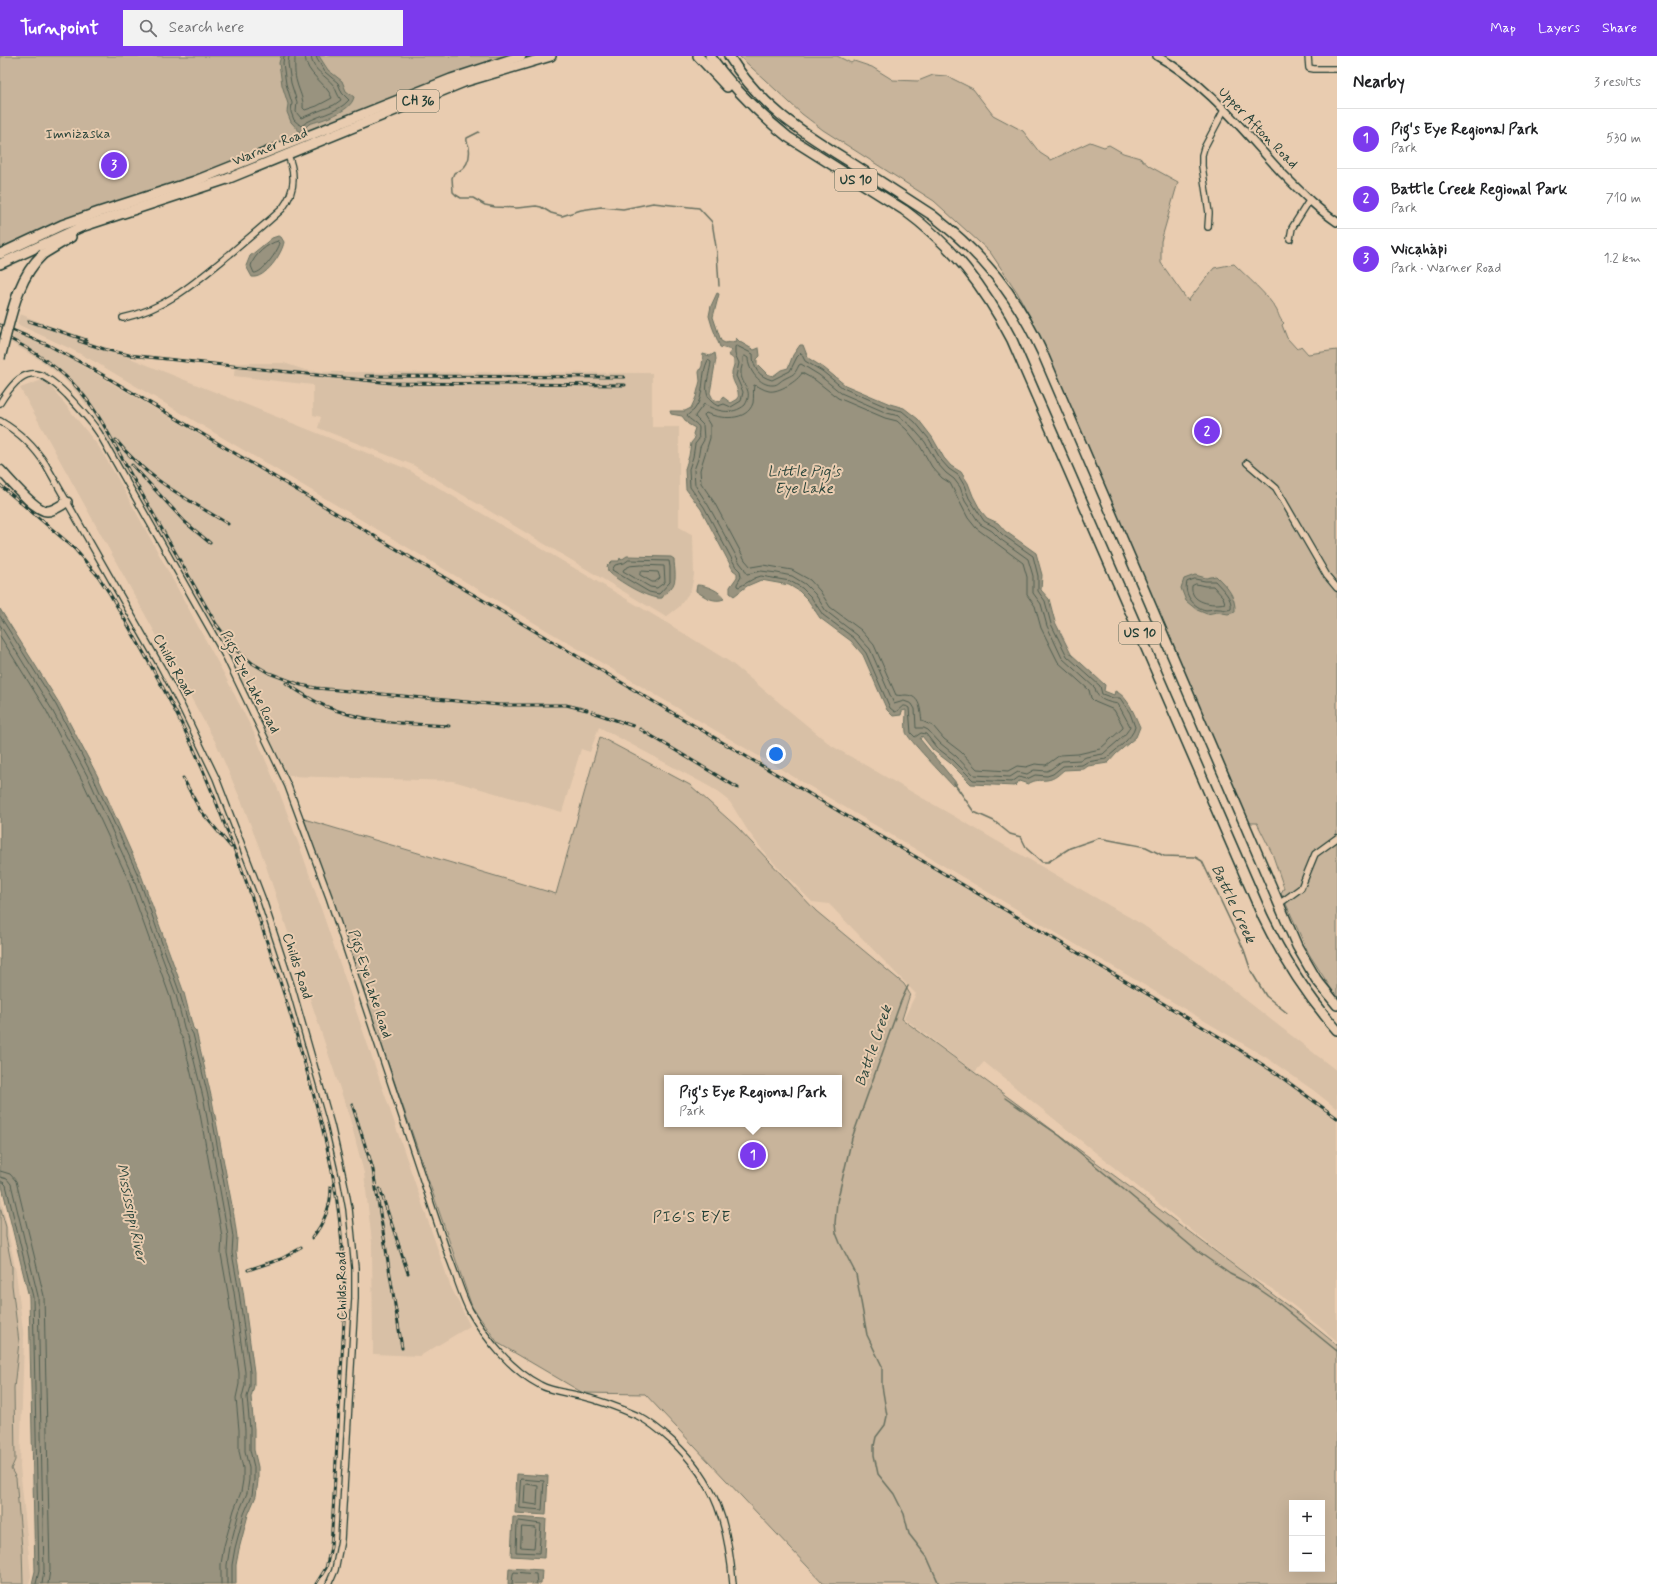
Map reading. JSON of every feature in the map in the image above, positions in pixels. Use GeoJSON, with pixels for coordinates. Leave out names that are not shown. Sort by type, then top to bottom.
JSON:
{"type":"FeatureCollection","features":[{"type":"Feature","properties":{"kind":"highway","name":"Warner Road"},"geometry":{"type":"LineString","coordinates":[[0,264],[104,218],[207,187],[286,150],[451,78],[521,56]]}},
{"type":"Feature","properties":{"kind":"highway","name":"Warner Road"},"geometry":{"type":"LineString","coordinates":[[0,254],[28,240],[76,220],[286,150],[464,82],[551,56]]}},
{"type":"Feature","properties":{"kind":"highway"},"geometry":{"type":"LineString","coordinates":[[698,56],[730,90],[755,109]]}},
{"type":"Feature","properties":{"kind":"highway","name":"US 10"},"geometry":{"type":"LineString","coordinates":[[710,56],[730,82],[755,109],[788,136],[904,210],[943,242],[961,261],[991,302],[1012,340],[1263,917],[1289,966],[1324,1015],[1337,1030]]}},
{"type":"Feature","properties":{"kind":"highway","name":"US 10"},"geometry":{"type":"LineString","coordinates":[[729,56],[754,90],[780,116],[808,136],[926,212],[949,229],[977,254],[1010,294],[1022,312],[1042,352],[1297,946],[1316,979],[1337,1006]]}},
{"type":"Feature","properties":{"kind":"highway"},"geometry":{"type":"LineString","coordinates":[[0,358],[22,284],[29,270],[43,254],[60,242],[104,218]]}},
{"type":"Feature","properties":{"kind":"highway"},"geometry":{"type":"LineString","coordinates":[[0,470],[35,505],[43,510],[51,510],[67,502]]}},
{"type":"Feature","properties":{"kind":"street","name":"Upper Afton Road"},"geometry":{"type":"LineString","coordinates":[[1157,56],[1186,73],[1224,110],[1309,201],[1337,222]]}},
{"type":"Feature","properties":{"kind":"street"},"geometry":{"type":"LineString","coordinates":[[1308,56],[1309,68],[1314,70],[1337,69]]}},
{"type":"Feature","properties":{"kind":"street"},"geometry":{"type":"LineString","coordinates":[[1208,227],[1202,155],[1204,148],[1224,110]]}},
{"type":"Feature","properties":{"kind":"street"},"geometry":{"type":"LineString","coordinates":[[123,318],[160,306],[182,292],[282,209],[289,200],[293,189],[294,172],[286,150]]}},
{"type":"Feature","properties":{"kind":"street"},"geometry":{"type":"LineString","coordinates":[[1290,239],[1292,228],[1309,201]]}},
{"type":"Feature","properties":{"kind":"street","name":"Pigs Eye Lake Road"},"geometry":{"type":"LineString","coordinates":[[0,403],[15,381],[23,377],[36,374],[44,376],[53,382],[84,413],[99,433],[227,659],[288,786],[329,897],[446,1248],[469,1311],[502,1356],[541,1386],[584,1397],[638,1416],[661,1432],[682,1451],[700,1473],[715,1498],[724,1523],[730,1549],[733,1584]]}},
{"type":"Feature","properties":{"kind":"street","name":"Childs Road"},"geometry":{"type":"LineString","coordinates":[[0,421],[21,435],[36,450],[46,465],[162,667],[216,778],[261,896],[295,995],[338,1153],[346,1189],[352,1239],[355,1283],[355,1326],[341,1540],[335,1570],[329,1584]]}},
{"type":"Feature","properties":{"kind":"street"},"geometry":{"type":"LineString","coordinates":[[1247,463],[1276,488],[1327,576],[1337,588]]}},
{"type":"Feature","properties":{"kind":"street"},"geometry":{"type":"LineString","coordinates":[[1279,904],[1301,888],[1315,854],[1337,838]]}},
{"type":"Feature","properties":{"kind":"shaded area"},"geometry":{"type":"Polygon","coordinates":[[[20,314],[407,469],[667,623],[730,662],[832,746],[1143,925],[1201,965],[1337,1071],[1337,1109],[1313,1090],[1267,1058],[97,363],[69,348],[17,324],[20,314]]]}},
{"type":"Feature","properties":{"kind":"shaded area"},"geometry":{"type":"Polygon","coordinates":[[[14,333],[52,349],[74,361],[451,583],[1257,1062],[1311,1101],[1337,1121],[1337,1341],[1274,1290],[1243,1272],[984,1062],[975,1072],[904,1018],[916,994],[829,904],[812,902],[767,856],[748,831],[730,802],[712,788],[599,727],[590,752],[581,749],[562,812],[453,781],[288,776],[221,638],[92,412],[61,376],[40,360],[11,343],[14,333]]]}},
{"type":"Feature","properties":{"kind":"shaded area"},"geometry":{"type":"Polygon","coordinates":[[[235,363],[284,363],[305,370],[323,372],[652,373],[652,427],[679,427],[679,527],[693,535],[694,575],[691,590],[679,607],[666,617],[413,465],[318,428],[321,417],[313,415],[313,385],[234,376],[235,363]]]}},
{"type":"Feature","properties":{"kind":"shaded area"},"geometry":{"type":"Polygon","coordinates":[[[45,379],[99,447],[118,479],[223,672],[254,733],[280,794],[301,850],[450,1285],[470,1326],[420,1356],[373,1354],[372,1242],[364,1173],[350,1119],[264,860],[243,805],[216,743],[20,388],[45,379]]]}},
{"type":"Feature","properties":{"kind":"shaded area"},"geometry":{"type":"Polygon","coordinates":[[[0,1191],[16,1272],[24,1339],[20,1467],[31,1576],[29,1584],[0,1584],[0,1191]]]}},
{"type":"Feature","properties":{"kind":"green space","name":"Imniżaska"},"geometry":{"type":"Polygon","coordinates":[[[0,56],[512,56],[0,250],[0,56]]]}},
{"type":"Feature","properties":{"kind":"green space"},"geometry":{"type":"Polygon","coordinates":[[[739,56],[837,56],[851,63],[854,61],[872,67],[893,80],[918,81],[933,75],[947,76],[973,89],[993,115],[1023,131],[1040,153],[1051,160],[1090,142],[1104,147],[1109,145],[1123,153],[1140,158],[1149,166],[1178,182],[1161,241],[1161,263],[1188,301],[1214,268],[1234,264],[1272,304],[1284,323],[1282,325],[1287,338],[1297,349],[1301,346],[1308,354],[1337,350],[1337,998],[1309,954],[1281,893],[1284,888],[1272,853],[1257,823],[1242,823],[1100,492],[1042,340],[1017,292],[990,252],[934,201],[823,130],[802,114],[739,56]]]}},
{"type":"Feature","properties":{"kind":"green space"},"geometry":{"type":"Polygon","coordinates":[[[600,737],[690,785],[737,827],[816,911],[904,984],[910,994],[902,1019],[1131,1188],[1300,1315],[1337,1345],[1337,1584],[824,1584],[645,1394],[583,1393],[498,1343],[472,1307],[304,819],[556,894],[600,737]]]}},
{"type":"Feature","properties":{"kind":"green space"},"geometry":{"type":"Polygon","coordinates":[[[0,1206],[6,1227],[6,1237],[12,1267],[12,1285],[19,1342],[14,1388],[15,1460],[11,1469],[16,1478],[22,1548],[23,1584],[0,1584],[0,1206]]]}},
{"type":"Feature","properties":{"kind":"water"},"geometry":{"type":"Polygon","coordinates":[[[281,56],[319,56],[328,70],[342,81],[346,91],[354,97],[352,102],[348,107],[335,115],[309,124],[306,127],[306,132],[302,134],[291,122],[287,112],[288,104],[282,85],[279,63],[281,56]]]}},
{"type":"Feature","properties":{"kind":"water"},"geometry":{"type":"Polygon","coordinates":[[[278,236],[281,237],[284,242],[280,253],[267,270],[257,277],[252,277],[246,266],[250,256],[272,238],[278,236]]]}},
{"type":"Feature","properties":{"kind":"water","name":"Little Pig's Eye Lake"},"geometry":{"type":"Polygon","coordinates":[[[717,293],[719,294],[713,317],[721,341],[725,343],[736,341],[736,338],[754,350],[759,348],[760,356],[757,359],[757,364],[767,374],[773,376],[781,370],[788,368],[793,355],[800,345],[803,345],[808,358],[824,368],[845,385],[890,404],[904,408],[918,419],[951,466],[961,472],[968,483],[981,511],[987,518],[998,523],[1005,531],[1036,553],[1042,575],[1041,590],[1049,599],[1055,622],[1071,654],[1105,685],[1104,691],[1114,695],[1115,691],[1124,697],[1140,727],[1136,737],[1108,763],[1088,766],[1084,769],[1064,770],[1052,779],[1035,781],[1028,784],[1019,781],[1015,786],[971,784],[950,763],[933,750],[922,736],[920,739],[957,784],[953,786],[919,749],[906,732],[906,710],[902,711],[901,715],[893,716],[887,710],[863,655],[851,641],[820,618],[808,600],[799,591],[789,585],[761,580],[747,586],[734,596],[730,593],[730,587],[737,577],[737,573],[733,570],[701,509],[686,489],[685,469],[691,443],[695,438],[693,434],[695,428],[688,424],[682,416],[671,414],[670,411],[685,411],[691,408],[696,397],[700,381],[699,372],[702,366],[703,354],[710,356],[715,353],[716,359],[710,393],[713,399],[720,402],[723,397],[731,403],[738,399],[738,392],[732,375],[734,361],[728,355],[732,350],[720,347],[709,316],[711,306],[717,293]]]}},
{"type":"Feature","properties":{"kind":"water"},"geometry":{"type":"Polygon","coordinates":[[[627,556],[671,557],[674,559],[674,582],[662,598],[649,596],[633,589],[608,571],[607,566],[612,561],[619,561],[620,558],[621,560],[627,556]]]}},
{"type":"Feature","properties":{"kind":"water"},"geometry":{"type":"Polygon","coordinates":[[[1195,575],[1206,578],[1216,576],[1230,592],[1234,601],[1235,612],[1228,614],[1217,612],[1207,614],[1197,610],[1186,601],[1181,588],[1184,579],[1195,575]]]}},
{"type":"Feature","properties":{"kind":"water"},"geometry":{"type":"Polygon","coordinates":[[[697,585],[713,589],[720,593],[724,599],[713,600],[706,597],[696,591],[697,585]]]}},
{"type":"Feature","properties":{"kind":"water","name":"Mississippi River"},"geometry":{"type":"Polygon","coordinates":[[[0,609],[59,703],[97,775],[140,872],[184,993],[193,1028],[196,1031],[212,1100],[234,1216],[237,1237],[236,1253],[243,1291],[254,1372],[254,1386],[251,1397],[254,1450],[258,1467],[258,1481],[256,1496],[248,1515],[239,1549],[236,1565],[236,1584],[32,1584],[35,1571],[29,1297],[0,1178],[0,609]]]}},
{"type":"Feature","properties":{"kind":"water"},"geometry":{"type":"Polygon","coordinates":[[[517,1474],[548,1476],[546,1515],[515,1513],[517,1474]]]}},
{"type":"Feature","properties":{"kind":"water"},"geometry":{"type":"Polygon","coordinates":[[[513,1517],[546,1519],[544,1558],[511,1556],[513,1517]]]}},
{"type":"Feature","properties":{"kind":"water"},"geometry":{"type":"Polygon","coordinates":[[[509,1568],[542,1570],[541,1584],[508,1584],[509,1568]]]}},
{"type":"Feature","properties":{"kind":"waterway"},"geometry":{"type":"LineString","coordinates":[[479,132],[467,138],[469,147],[467,163],[465,167],[454,173],[452,178],[453,192],[456,195],[461,198],[473,198],[485,205],[495,207],[517,208],[536,206],[562,216],[581,210],[601,207],[623,209],[653,203],[699,208],[712,222],[717,253],[719,286]]}},
{"type":"Feature","properties":{"kind":"waterway","name":"Battle Creek"},"geometry":{"type":"LineString","coordinates":[[954,783],[974,812],[994,821],[1010,834],[1021,837],[1027,849],[1042,862],[1048,862],[1070,848],[1099,838],[1146,847],[1164,856],[1195,857],[1202,861],[1244,950],[1251,971],[1266,996],[1287,1013]]}},
{"type":"Feature","properties":{"kind":"waterway","name":"Battle Creek"},"geometry":{"type":"LineString","coordinates":[[908,986],[901,1001],[852,1138],[837,1202],[835,1223],[836,1233],[840,1243],[856,1274],[867,1335],[882,1366],[882,1386],[887,1416],[885,1425],[876,1437],[874,1446],[874,1455],[878,1474],[894,1494],[904,1514],[909,1534],[927,1557],[939,1584]]}},
{"type":"Feature","properties":{"kind":"waterway"},"geometry":{"type":"LineString","coordinates":[[1005,1098],[1060,1136],[1197,1251],[1230,1274],[1256,1287],[1272,1298],[1337,1351]]}},
{"type":"Feature","properties":{"kind":"railway"},"geometry":{"type":"LineString","coordinates":[[29,321],[86,340]]}},
{"type":"Feature","properties":{"kind":"railway"},"geometry":{"type":"LineString","coordinates":[[0,325],[48,345],[91,368],[1223,1039],[1277,1074],[1337,1118]]}},
{"type":"Feature","properties":{"kind":"railway"},"geometry":{"type":"LineString","coordinates":[[0,334],[22,345],[54,366],[81,392],[88,401],[107,431],[216,624],[235,649],[252,663],[269,673],[301,685],[316,688],[500,705],[566,705],[587,710]]}},
{"type":"Feature","properties":{"kind":"railway"},"geometry":{"type":"LineString","coordinates":[[79,341],[129,355],[391,383],[625,385]]}},
{"type":"Feature","properties":{"kind":"railway"},"geometry":{"type":"LineString","coordinates":[[366,376],[624,377]]}},
{"type":"Feature","properties":{"kind":"railway"},"geometry":{"type":"LineString","coordinates":[[116,440],[128,454],[154,477],[183,497],[228,524]]}},
{"type":"Feature","properties":{"kind":"railway"},"geometry":{"type":"LineString","coordinates":[[132,465],[185,522],[210,543]]}},
{"type":"Feature","properties":{"kind":"railway"},"geometry":{"type":"LineString","coordinates":[[0,485],[73,547],[98,576],[110,594],[166,693],[196,754],[224,822],[250,892],[280,980],[296,1033],[319,1113],[333,1174],[341,1236],[345,1290],[331,1547],[326,1568],[316,1584]]}},
{"type":"Feature","properties":{"kind":"railway"},"geometry":{"type":"LineString","coordinates":[[286,683],[320,704],[355,716],[386,722],[449,726]]}},
{"type":"Feature","properties":{"kind":"railway"},"geometry":{"type":"LineString","coordinates":[[592,712],[633,726]]}},
{"type":"Feature","properties":{"kind":"railway"},"geometry":{"type":"LineString","coordinates":[[640,729],[738,788]]}},
{"type":"Feature","properties":{"kind":"railway"},"geometry":{"type":"LineString","coordinates":[[183,778],[200,810],[231,847]]}},
{"type":"Feature","properties":{"kind":"railway"},"geometry":{"type":"LineString","coordinates":[[352,1104],[370,1161]]}},
{"type":"Feature","properties":{"kind":"railway"},"geometry":{"type":"LineString","coordinates":[[369,1156],[373,1170],[402,1348]]}},
{"type":"Feature","properties":{"kind":"railway"},"geometry":{"type":"LineString","coordinates":[[312,1238],[326,1214],[330,1201],[331,1187]]}},
{"type":"Feature","properties":{"kind":"railway"},"geometry":{"type":"LineString","coordinates":[[380,1189],[408,1273]]}},
{"type":"Feature","properties":{"kind":"railway"},"geometry":{"type":"LineString","coordinates":[[248,1270],[281,1259],[301,1248]]}},
{"type":"Feature","properties":{"kind":"place","name":"Wic̣aḣapi"},"geometry":{"type":"Point","coordinates":[114,165]}},
{"type":"Feature","properties":{"kind":"place","name":"Battle Creek Regional Park"},"geometry":{"type":"Point","coordinates":[1207,431]}},
{"type":"Feature","properties":{"kind":"place","name":"Pig's Eye Regional Park"},"geometry":{"type":"Point","coordinates":[753,1155]}},
{"type":"Feature","properties":{"kind":"district","name":"PIG'S EYE"},"geometry":{"type":"Point","coordinates":[692,1218]}}]}
